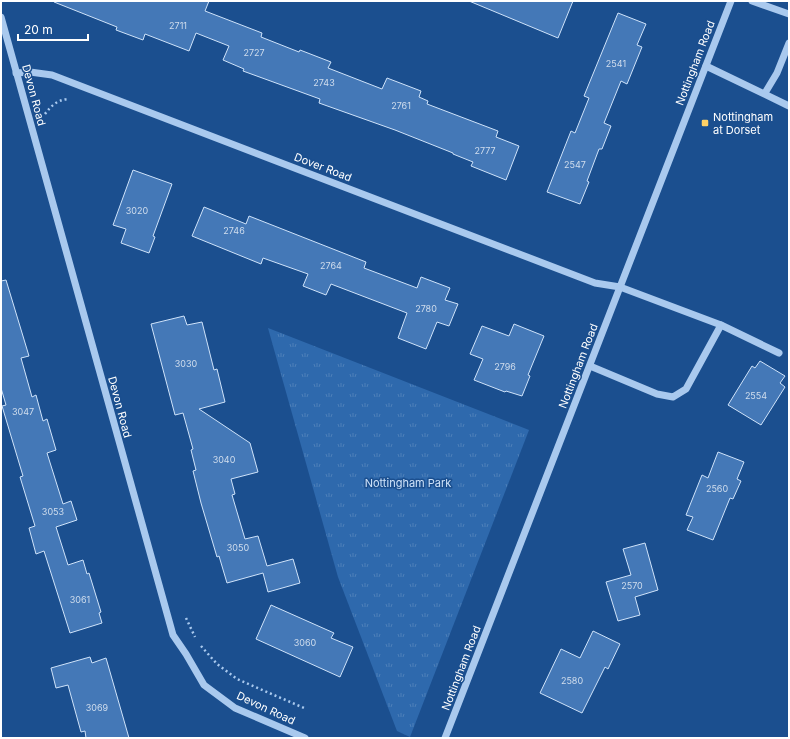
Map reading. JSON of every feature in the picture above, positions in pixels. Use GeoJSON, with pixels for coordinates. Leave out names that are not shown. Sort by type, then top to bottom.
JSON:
{"type":"FeatureCollection","features":[{"type":"Feature","properties":{"kind":"street","name":"Nottingham Road"},"geometry":{"type":"LineString","coordinates":[[445,738],[731,1]]}},
{"type":"Feature","properties":{"kind":"street"},"geometry":{"type":"LineString","coordinates":[[752,1],[789,14]]}},
{"type":"Feature","properties":{"kind":"street","name":"Devon Road"},"geometry":{"type":"LineString","coordinates":[[1,17],[172,635],[186,654],[204,685],[235,708],[305,738]]}},
{"type":"Feature","properties":{"kind":"street"},"geometry":{"type":"LineString","coordinates":[[765,94],[777,73],[789,43]]}},
{"type":"Feature","properties":{"kind":"street"},"geometry":{"type":"LineString","coordinates":[[706,66],[789,106]]}},
{"type":"Feature","properties":{"kind":"street","name":"Dover Road"},"geometry":{"type":"LineString","coordinates":[[16,73],[30,72],[52,75],[595,283],[620,287],[721,325],[779,353]]}},
{"type":"Feature","properties":{"kind":"street"},"geometry":{"type":"LineString","coordinates":[[590,366],[657,394],[673,397],[686,389],[721,325]]}},
{"type":"Feature","properties":{"kind":"path"},"geometry":{"type":"LineString","coordinates":[[44,117],[52,105],[61,99],[74,98]]}},
{"type":"Feature","properties":{"kind":"path"},"geometry":{"type":"LineString","coordinates":[[184,615],[197,642],[216,664],[237,679],[304,708]]}},
{"type":"Feature","properties":{"kind":"green space","name":"Nottingham Park"},"geometry":{"type":"Polygon","coordinates":[[[268,328],[529,430],[410,737],[397,731],[338,577],[268,328]]]}},
{"type":"Feature","properties":{"kind":"building"},"geometry":{"type":"Polygon","coordinates":[[[54,1],[209,1],[205,11],[262,33],[261,37],[299,52],[300,50],[331,62],[328,68],[382,89],[387,78],[421,91],[419,97],[428,101],[427,104],[498,131],[496,137],[519,146],[506,180],[471,166],[473,162],[453,153],[395,130],[319,103],[320,99],[243,71],[244,69],[223,60],[229,46],[196,33],[189,51],[145,34],[143,40],[116,30],[117,27],[54,1]]]}},
{"type":"Feature","properties":{"kind":"building"},"geometry":{"type":"Polygon","coordinates":[[[469,1],[573,1],[558,38],[469,1]]]}},
{"type":"Feature","properties":{"kind":"building"},"geometry":{"type":"Polygon","coordinates":[[[618,13],[646,24],[637,45],[642,47],[627,84],[621,81],[604,123],[611,126],[602,149],[599,149],[587,181],[589,182],[580,204],[547,192],[571,131],[575,133],[589,98],[584,96],[618,13]]]}},
{"type":"Feature","properties":{"kind":"building"},"geometry":{"type":"Polygon","coordinates":[[[133,170],[172,184],[153,236],[155,237],[149,253],[121,243],[126,229],[113,225],[133,170]]]}},
{"type":"Feature","properties":{"kind":"building"},"geometry":{"type":"Polygon","coordinates":[[[204,207],[246,224],[249,216],[366,262],[364,268],[417,288],[421,277],[450,288],[445,300],[458,304],[449,326],[437,322],[426,349],[398,338],[407,313],[331,284],[326,295],[303,286],[308,274],[263,258],[261,264],[192,236],[204,207]]]}},
{"type":"Feature","properties":{"kind":"building"},"geometry":{"type":"Polygon","coordinates":[[[6,280],[29,356],[21,358],[32,397],[36,395],[43,421],[47,419],[56,450],[47,453],[63,504],[71,501],[77,520],[56,527],[68,565],[83,560],[87,574],[89,573],[101,612],[99,613],[102,623],[70,633],[44,551],[36,554],[29,528],[35,526],[20,477],[23,476],[2,406],[6,405],[1,388],[1,281],[6,280]]]}},
{"type":"Feature","properties":{"kind":"building"},"geometry":{"type":"Polygon","coordinates":[[[184,316],[187,325],[202,322],[214,370],[217,369],[225,402],[199,409],[250,443],[258,472],[231,479],[235,494],[232,495],[245,539],[258,536],[267,566],[293,559],[300,583],[268,592],[263,573],[227,583],[219,556],[217,557],[201,503],[193,471],[196,470],[191,450],[193,449],[183,413],[175,415],[151,324],[184,316]]]}},
{"type":"Feature","properties":{"kind":"building"},"geometry":{"type":"Polygon","coordinates":[[[514,324],[544,336],[528,375],[530,376],[522,396],[506,391],[505,392],[474,380],[483,359],[470,354],[482,326],[509,336],[514,324]]]}},
{"type":"Feature","properties":{"kind":"building"},"geometry":{"type":"Polygon","coordinates":[[[760,361],[785,376],[780,383],[785,387],[761,425],[728,405],[752,366],[755,368],[760,361]]]}},
{"type":"Feature","properties":{"kind":"building"},"geometry":{"type":"Polygon","coordinates":[[[718,452],[744,462],[737,479],[741,481],[733,499],[730,498],[713,540],[687,530],[693,517],[686,515],[702,475],[708,478],[718,452]]]}},
{"type":"Feature","properties":{"kind":"building"},"geometry":{"type":"Polygon","coordinates":[[[645,543],[658,590],[635,597],[640,615],[618,621],[606,582],[631,575],[623,549],[645,543]]]}},
{"type":"Feature","properties":{"kind":"building"},"geometry":{"type":"Polygon","coordinates":[[[271,605],[334,633],[331,638],[353,647],[340,677],[256,639],[271,605]]]}},
{"type":"Feature","properties":{"kind":"building"},"geometry":{"type":"Polygon","coordinates":[[[593,631],[620,644],[608,669],[605,667],[582,713],[540,693],[561,649],[580,658],[593,631]]]}},
{"type":"Feature","properties":{"kind":"building"},"geometry":{"type":"Polygon","coordinates":[[[90,657],[92,663],[106,658],[129,738],[86,738],[85,731],[81,732],[68,685],[56,688],[51,668],[90,657]]]}},
{"type":"Feature","properties":{"kind":"place","name":"Nottingham at Dorset"},"geometry":{"type":"Point","coordinates":[705,123]}}]}
